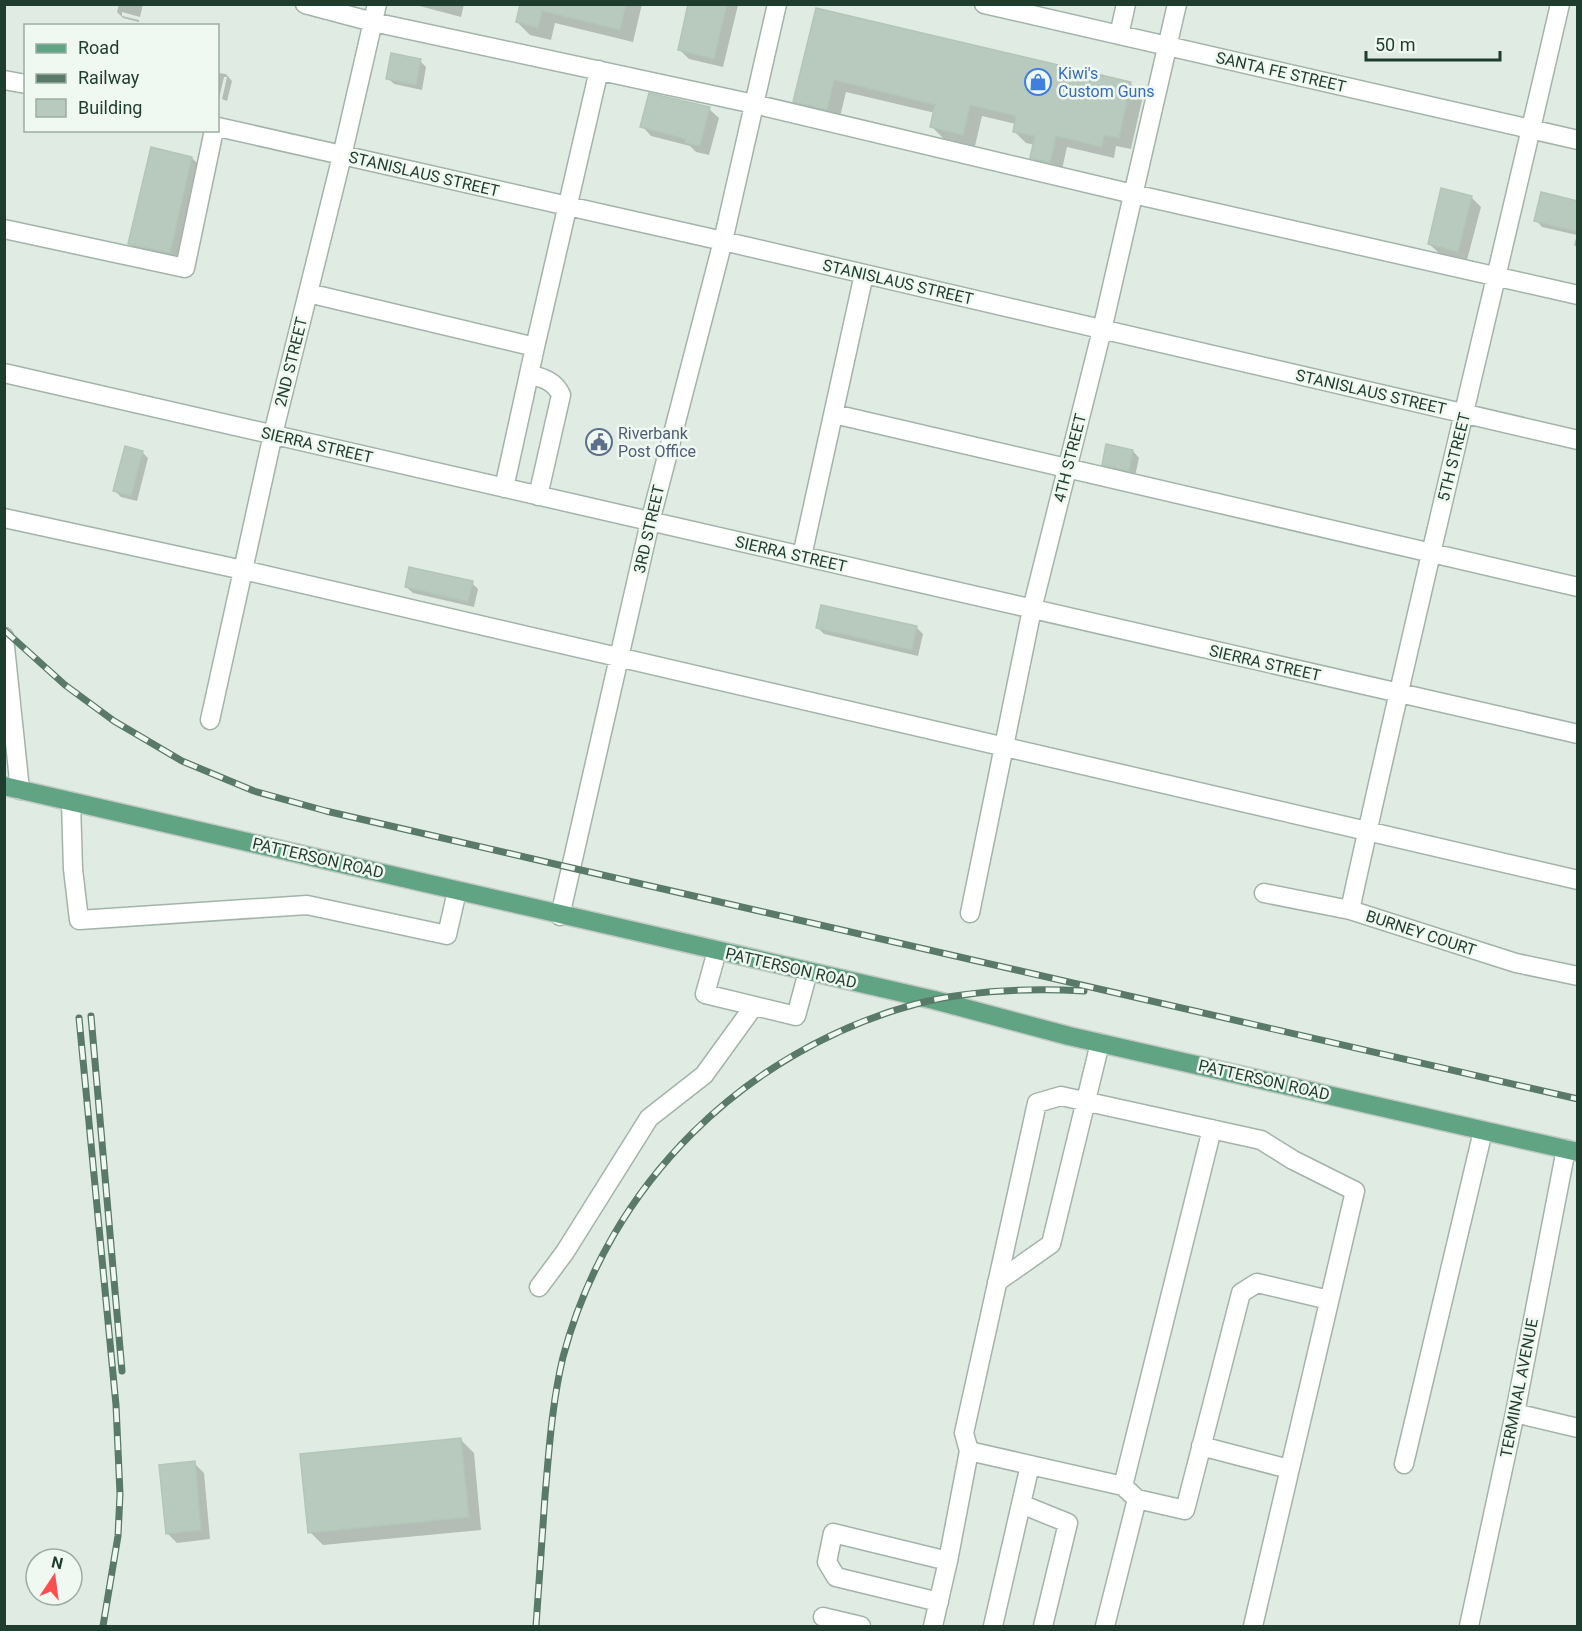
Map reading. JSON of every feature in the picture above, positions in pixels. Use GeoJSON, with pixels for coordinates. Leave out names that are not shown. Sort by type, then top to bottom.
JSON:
{"type":"FeatureCollection","features":[{"type":"Feature","properties":{"kind":"main road","name":"PATTERSON ROAD"},"geometry":{"type":"LineString","coordinates":[[12,788],[1572,1151]]}},
{"type":"Feature","properties":{"kind":"street"},"geometry":{"type":"LineString","coordinates":[[305,4],[375,13],[599,70],[1578,296]]}},
{"type":"Feature","properties":{"kind":"street","name":"3RD STREET"},"geometry":{"type":"LineString","coordinates":[[560,916],[651,522],[723,241],[777,4]]}},
{"type":"Feature","properties":{"kind":"street","name":"SANTA FE STREET"},"geometry":{"type":"LineString","coordinates":[[984,4],[1578,140]]}},
{"type":"Feature","properties":{"kind":"street"},"geometry":{"type":"LineString","coordinates":[[1119,35],[1126,4]]}},
{"type":"Feature","properties":{"kind":"street","name":"4TH STREET"},"geometry":{"type":"LineString","coordinates":[[970,914],[1032,609],[1102,330],[1177,4]]}},
{"type":"Feature","properties":{"kind":"street","name":"5TH STREET"},"geometry":{"type":"LineString","coordinates":[[1350,910],[1397,694],[1465,414],[1560,4]]}},
{"type":"Feature","properties":{"kind":"street","name":"2ND STREET"},"geometry":{"type":"LineString","coordinates":[[210,720],[273,435],[375,13]]}},
{"type":"Feature","properties":{"kind":"street"},"geometry":{"type":"LineString","coordinates":[[504,488],[566,206],[599,70]]}},
{"type":"Feature","properties":{"kind":"street"},"geometry":{"type":"LineString","coordinates":[[4,80],[24,84]]}},
{"type":"Feature","properties":{"kind":"street","name":"STANISLAUS STREET"},"geometry":{"type":"LineString","coordinates":[[219,127],[723,241],[1578,440]]}},
{"type":"Feature","properties":{"kind":"street"},"geometry":{"type":"LineString","coordinates":[[4,230],[184,268],[214,132]]}},
{"type":"Feature","properties":{"kind":"street"},"geometry":{"type":"LineString","coordinates":[[802,556],[864,274]]}},
{"type":"Feature","properties":{"kind":"street"},"geometry":{"type":"LineString","coordinates":[[308,293],[535,347]]}},
{"type":"Feature","properties":{"kind":"street","name":"SIERRA STREET"},"geometry":{"type":"LineString","coordinates":[[4,373],[1578,734]]}},
{"type":"Feature","properties":{"kind":"street"},"geometry":{"type":"LineString","coordinates":[[529,374],[549,380],[558,388],[561,395],[538,496]]}},
{"type":"Feature","properties":{"kind":"street"},"geometry":{"type":"LineString","coordinates":[[834,414],[1578,588]]}},
{"type":"Feature","properties":{"kind":"street"},"geometry":{"type":"LineString","coordinates":[[4,518],[243,570],[1578,880]]}},
{"type":"Feature","properties":{"kind":"street"},"geometry":{"type":"LineString","coordinates":[[4,637],[12,788]]}},
{"type":"Feature","properties":{"kind":"street"},"geometry":{"type":"LineString","coordinates":[[71,802],[73,869],[79,921],[307,905],[447,935],[457,891]]}},
{"type":"Feature","properties":{"kind":"street","name":"BURNEY COURT"},"geometry":{"type":"LineString","coordinates":[[1264,893],[1350,910],[1516,963],[1578,976]]}},
{"type":"Feature","properties":{"kind":"street"},"geometry":{"type":"LineString","coordinates":[[717,951],[705,994],[795,1016],[808,972]]}},
{"type":"Feature","properties":{"kind":"street"},"geometry":{"type":"LineString","coordinates":[[539,1287],[565,1252],[649,1118],[704,1075],[754,1006]]}},
{"type":"Feature","properties":{"kind":"street"},"geometry":{"type":"LineString","coordinates":[[997,1282],[1051,1244],[1100,1043]]}},
{"type":"Feature","properties":{"kind":"street"},"geometry":{"type":"LineString","coordinates":[[933,1626],[969,1451],[964,1433],[1037,1103],[1061,1096],[1261,1140],[1293,1160],[1355,1191],[1252,1626]]}},
{"type":"Feature","properties":{"kind":"street"},"geometry":{"type":"LineString","coordinates":[[1123,1486],[1212,1129]]}},
{"type":"Feature","properties":{"kind":"street"},"geometry":{"type":"LineString","coordinates":[[1404,1464],[1483,1131]]}},
{"type":"Feature","properties":{"kind":"street","name":"TERMINAL AVENUE"},"geometry":{"type":"LineString","coordinates":[[1469,1626],[1572,1151]]}},
{"type":"Feature","properties":{"kind":"street"},"geometry":{"type":"LineString","coordinates":[[969,1451],[1123,1486],[1137,1499],[1185,1510],[1241,1293],[1257,1282],[1329,1300]]}},
{"type":"Feature","properties":{"kind":"street"},"geometry":{"type":"LineString","coordinates":[[1515,1413],[1578,1428]]}},
{"type":"Feature","properties":{"kind":"street"},"geometry":{"type":"LineString","coordinates":[[1201,1446],[1289,1469]]}},
{"type":"Feature","properties":{"kind":"street"},"geometry":{"type":"LineString","coordinates":[[993,1626],[1030,1465]]}},
{"type":"Feature","properties":{"kind":"street"},"geometry":{"type":"LineString","coordinates":[[1106,1626],[1137,1499]]}},
{"type":"Feature","properties":{"kind":"street"},"geometry":{"type":"LineString","coordinates":[[1021,1504],[1068,1523],[1042,1626]]}},
{"type":"Feature","properties":{"kind":"street"},"geometry":{"type":"LineString","coordinates":[[939,1602],[836,1577],[827,1562],[832,1533],[948,1561]]}},
{"type":"Feature","properties":{"kind":"street"},"geometry":{"type":"LineString","coordinates":[[823,1617],[861,1626]]}},
{"type":"Feature","properties":{"kind":"building"},"geometry":{"type":"Polygon","coordinates":[[[520,4],[626,4],[620,30],[542,11],[538,28],[516,22],[520,4]]]}},
{"type":"Feature","properties":{"kind":"building"},"geometry":{"type":"Polygon","coordinates":[[[688,4],[727,4],[714,59],[678,50],[688,4]]]}},
{"type":"Feature","properties":{"kind":"building"},"geometry":{"type":"Polygon","coordinates":[[[816,8],[1131,82],[1119,138],[1104,135],[1102,147],[1056,136],[1050,163],[1030,158],[1035,136],[1013,132],[1016,116],[970,105],[963,135],[930,127],[935,105],[834,80],[827,110],[793,102],[816,8]]]}},
{"type":"Feature","properties":{"kind":"building"},"geometry":{"type":"Polygon","coordinates":[[[391,53],[421,59],[416,85],[386,79],[391,53]]]}},
{"type":"Feature","properties":{"kind":"building"},"geometry":{"type":"Polygon","coordinates":[[[649,93],[710,107],[700,146],[685,143],[686,139],[640,127],[649,93]]]}},
{"type":"Feature","properties":{"kind":"building"},"geometry":{"type":"Polygon","coordinates":[[[151,147],[192,157],[170,253],[128,244],[151,147]]]}},
{"type":"Feature","properties":{"kind":"building"},"geometry":{"type":"Polygon","coordinates":[[[1441,188],[1472,196],[1458,252],[1428,244],[1441,188]]]}},
{"type":"Feature","properties":{"kind":"building"},"geometry":{"type":"Polygon","coordinates":[[[1541,192],[1578,201],[1578,232],[1534,221],[1541,192]]]}},
{"type":"Feature","properties":{"kind":"building"},"geometry":{"type":"Polygon","coordinates":[[[1106,444],[1133,450],[1129,471],[1102,465],[1106,444]]]}},
{"type":"Feature","properties":{"kind":"building"},"geometry":{"type":"Polygon","coordinates":[[[125,446],[143,451],[131,496],[113,491],[125,446]]]}},
{"type":"Feature","properties":{"kind":"building"},"geometry":{"type":"Polygon","coordinates":[[[409,567],[473,581],[468,602],[405,587],[409,567]]]}},
{"type":"Feature","properties":{"kind":"building"},"geometry":{"type":"Polygon","coordinates":[[[821,605],[917,626],[912,650],[816,628],[821,605]]]}},
{"type":"Feature","properties":{"kind":"building"},"geometry":{"type":"Polygon","coordinates":[[[461,1438],[469,1517],[308,1533],[300,1454],[461,1438]]]}},
{"type":"Feature","properties":{"kind":"building"},"geometry":{"type":"Polygon","coordinates":[[[195,1461],[201,1530],[166,1534],[159,1465],[195,1461]]]}},
{"type":"Feature","properties":{"kind":"railway"},"geometry":{"type":"LineString","coordinates":[[4,630],[65,685],[114,721],[182,761],[254,791],[326,811],[1578,1099]]}},
{"type":"Feature","properties":{"kind":"railway"},"geometry":{"type":"LineString","coordinates":[[536,1626],[550,1444],[563,1357],[584,1294],[613,1235],[650,1182],[692,1133],[741,1091],[795,1055],[853,1026],[936,999],[1020,990],[1084,991]]}},
{"type":"Feature","properties":{"kind":"railway"},"geometry":{"type":"LineString","coordinates":[[91,1016],[122,1371]]}},
{"type":"Feature","properties":{"kind":"railway"},"geometry":{"type":"LineString","coordinates":[[79,1018],[116,1405],[120,1494],[118,1536],[103,1626]]}},
{"type":"Feature","properties":{"kind":"place","name":"Kiwi's Custom Guns"},"geometry":{"type":"Point","coordinates":[1038,82]}},
{"type":"Feature","properties":{"kind":"place","name":"Riverbank Post Office"},"geometry":{"type":"Point","coordinates":[599,442]}}]}
